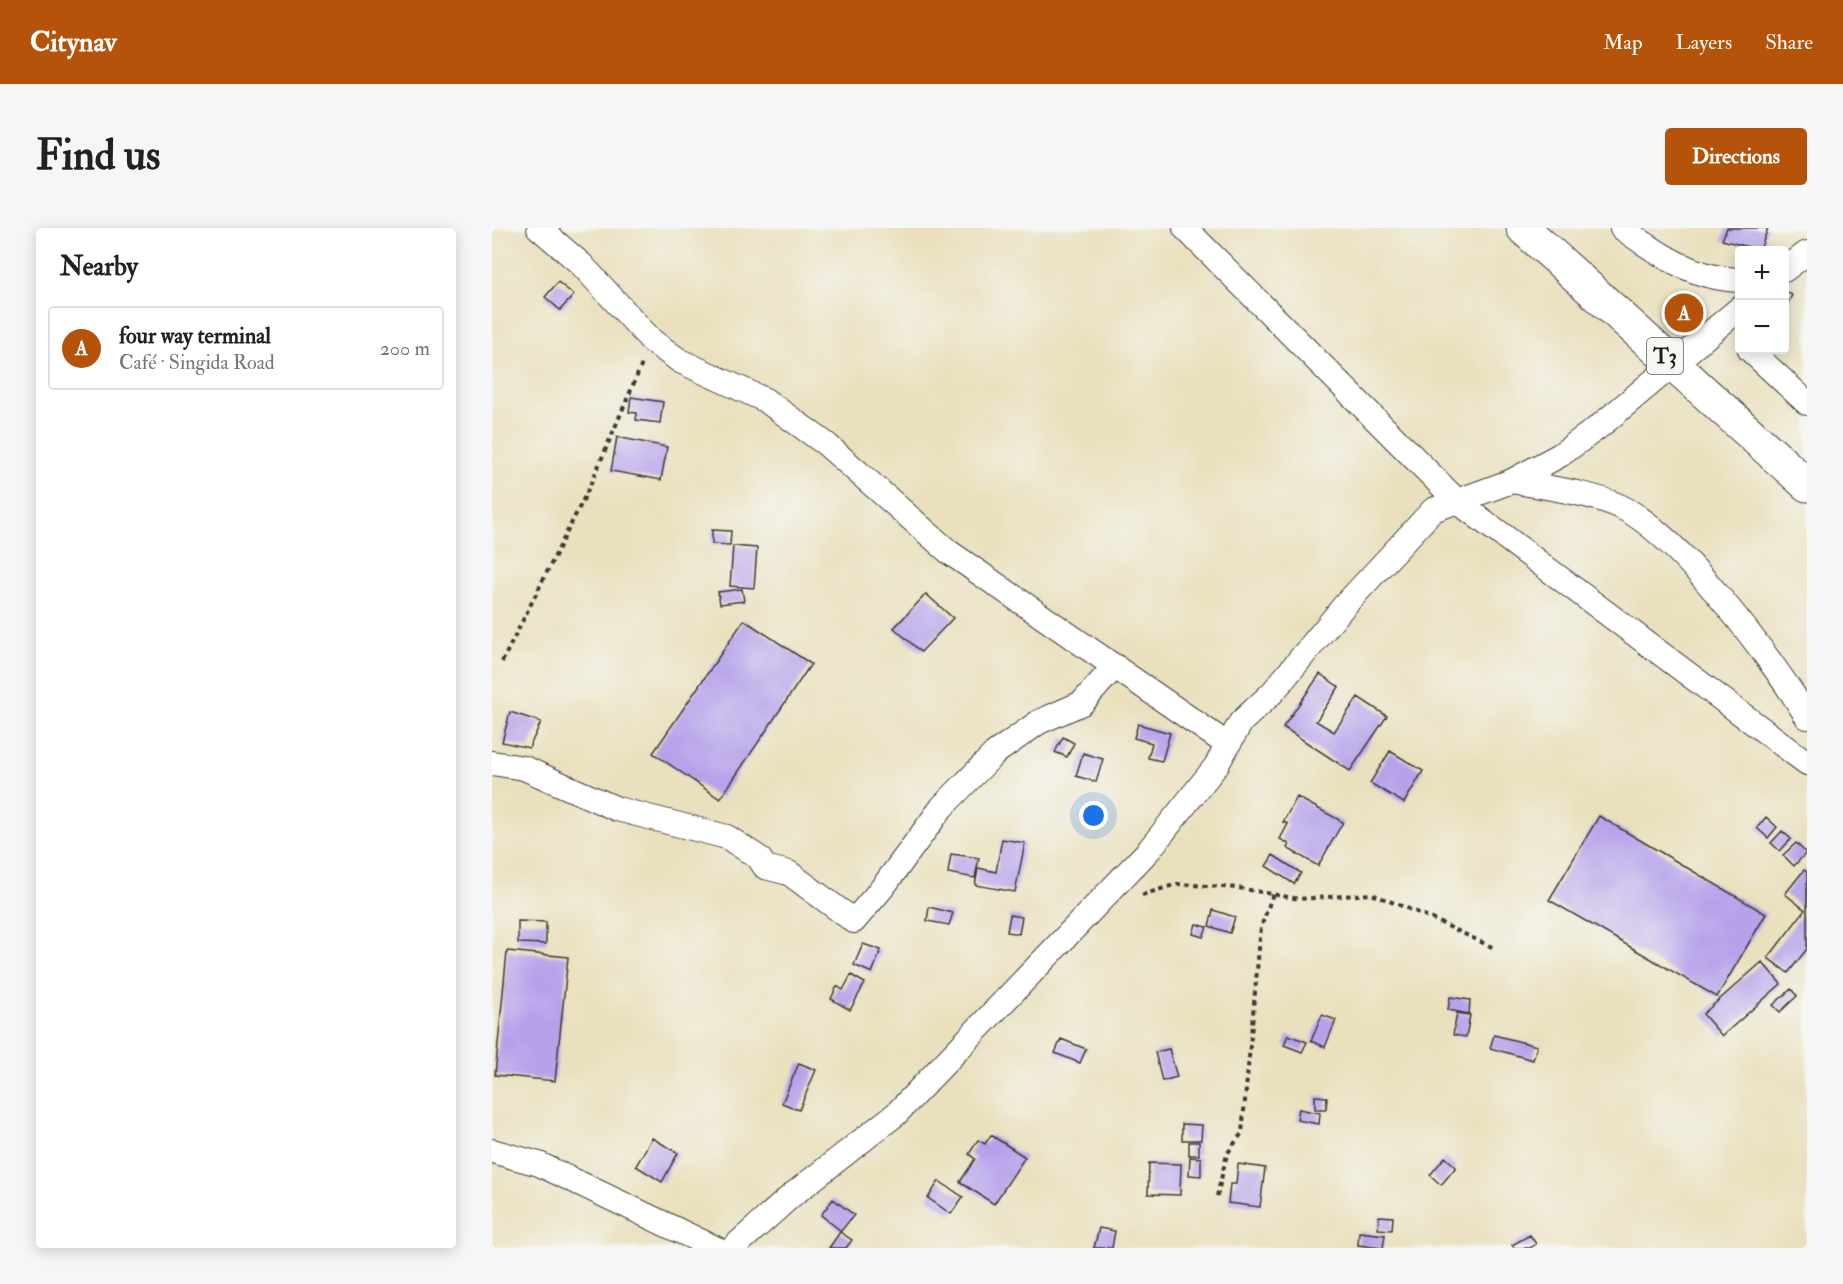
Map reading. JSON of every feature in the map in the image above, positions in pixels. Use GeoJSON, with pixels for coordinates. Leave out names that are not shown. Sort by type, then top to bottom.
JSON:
{"type":"FeatureCollection","features":[{"type":"Feature","properties":{"kind":"highway","name":"T3"},"geometry":{"type":"LineString","coordinates":[[1523,228],[1807,485]]}},
{"type":"Feature","properties":{"kind":"street"},"geometry":{"type":"LineString","coordinates":[[539,228],[580,264],[652,341],[680,361],[765,400],[826,444],[949,552],[1228,745]]}},
{"type":"Feature","properties":{"kind":"street"},"geometry":{"type":"LineString","coordinates":[[1185,228],[1458,502],[1807,764]]}},
{"type":"Feature","properties":{"kind":"street"},"geometry":{"type":"LineString","coordinates":[[1622,228],[1687,271],[1720,279],[1735,280]]}},
{"type":"Feature","properties":{"kind":"street"},"geometry":{"type":"LineString","coordinates":[[1789,267],[1807,253]]}},
{"type":"Feature","properties":{"kind":"street"},"geometry":{"type":"LineString","coordinates":[[733,1248],[791,1196],[896,1114],[1149,850],[1216,766],[1240,722],[1272,693],[1344,606],[1433,510],[1512,481],[1560,455],[1731,316]]}},
{"type":"Feature","properties":{"kind":"street"},"geometry":{"type":"LineString","coordinates":[[1754,354],[1807,403]]}},
{"type":"Feature","properties":{"kind":"street"},"geometry":{"type":"LineString","coordinates":[[1512,481],[1619,506],[1655,530],[1738,621],[1791,690],[1807,717]]}},
{"type":"Feature","properties":{"kind":"street"},"geometry":{"type":"LineString","coordinates":[[492,763],[524,768],[617,809],[727,837],[759,858],[765,867],[789,873],[854,921],[883,887],[942,807],[995,753],[1039,722],[1082,703],[1115,666]]}},
{"type":"Feature","properties":{"kind":"street"},"geometry":{"type":"LineString","coordinates":[[492,1151],[539,1164],[715,1248]]}},
{"type":"Feature","properties":{"kind":"path"},"geometry":{"type":"LineString","coordinates":[[502,662],[590,486],[652,341]]}},
{"type":"Feature","properties":{"kind":"path"},"geometry":{"type":"LineString","coordinates":[[1135,897],[1177,884],[1239,888],[1299,899],[1372,894],[1424,915],[1494,948]]}},
{"type":"Feature","properties":{"kind":"path"},"geometry":{"type":"LineString","coordinates":[[1217,1196],[1227,1154],[1242,1133],[1261,927],[1273,894]]}},
{"type":"Feature","properties":{"kind":"building"},"geometry":{"type":"Polygon","coordinates":[[[1727,228],[1768,228],[1761,246],[1745,246],[1722,240],[1727,228]]]}},
{"type":"Feature","properties":{"kind":"building"},"geometry":{"type":"Polygon","coordinates":[[[558,282],[574,295],[560,310],[545,297],[558,282]]]}},
{"type":"Feature","properties":{"kind":"building"},"geometry":{"type":"Polygon","coordinates":[[[631,397],[663,402],[660,423],[636,420],[637,413],[629,412],[631,397]]]}},
{"type":"Feature","properties":{"kind":"building"},"geometry":{"type":"Polygon","coordinates":[[[617,437],[667,447],[661,480],[611,471],[617,437]]]}},
{"type":"Feature","properties":{"kind":"building"},"geometry":{"type":"Polygon","coordinates":[[[712,530],[731,531],[730,545],[712,544],[712,530]]]}},
{"type":"Feature","properties":{"kind":"building"},"geometry":{"type":"Polygon","coordinates":[[[733,546],[757,548],[754,588],[730,586],[733,546]]]}},
{"type":"Feature","properties":{"kind":"building"},"geometry":{"type":"Polygon","coordinates":[[[742,589],[744,601],[720,604],[718,592],[742,589]]]}},
{"type":"Feature","properties":{"kind":"building"},"geometry":{"type":"Polygon","coordinates":[[[926,594],[953,618],[921,652],[894,628],[926,594]]]}},
{"type":"Feature","properties":{"kind":"building"},"geometry":{"type":"Polygon","coordinates":[[[744,620],[811,664],[720,799],[653,753],[744,620]]]}},
{"type":"Feature","properties":{"kind":"building"},"geometry":{"type":"Polygon","coordinates":[[[1320,674],[1339,687],[1316,721],[1334,732],[1358,697],[1387,716],[1350,771],[1283,727],[1320,674]]]}},
{"type":"Feature","properties":{"kind":"building"},"geometry":{"type":"Polygon","coordinates":[[[510,712],[541,722],[529,748],[502,742],[510,712]]]}},
{"type":"Feature","properties":{"kind":"building"},"geometry":{"type":"Polygon","coordinates":[[[1138,724],[1170,733],[1162,761],[1148,758],[1152,743],[1134,738],[1138,724]]]}},
{"type":"Feature","properties":{"kind":"building"},"geometry":{"type":"Polygon","coordinates":[[[1063,737],[1074,743],[1067,757],[1055,752],[1063,737]]]}},
{"type":"Feature","properties":{"kind":"building"},"geometry":{"type":"Polygon","coordinates":[[[1390,751],[1423,771],[1404,803],[1370,783],[1390,751]]]}},
{"type":"Feature","properties":{"kind":"building"},"geometry":{"type":"Polygon","coordinates":[[[1083,753],[1103,759],[1096,782],[1076,776],[1083,753]]]}},
{"type":"Feature","properties":{"kind":"building"},"geometry":{"type":"Polygon","coordinates":[[[1297,797],[1343,822],[1318,866],[1287,848],[1289,844],[1280,839],[1288,824],[1283,822],[1297,797]]]}},
{"type":"Feature","properties":{"kind":"building"},"geometry":{"type":"Polygon","coordinates":[[[1599,816],[1766,914],[1717,997],[1549,900],[1599,816]]]}},
{"type":"Feature","properties":{"kind":"building"},"geometry":{"type":"Polygon","coordinates":[[[1766,817],[1777,827],[1768,838],[1757,828],[1766,817]]]}},
{"type":"Feature","properties":{"kind":"building"},"geometry":{"type":"Polygon","coordinates":[[[1782,831],[1791,839],[1780,851],[1771,843],[1782,831]]]}},
{"type":"Feature","properties":{"kind":"building"},"geometry":{"type":"Polygon","coordinates":[[[1002,839],[1025,843],[1015,892],[975,885],[978,868],[996,872],[1002,839]]]}},
{"type":"Feature","properties":{"kind":"building"},"geometry":{"type":"Polygon","coordinates":[[[1796,843],[1806,853],[1794,866],[1783,855],[1796,843]]]}},
{"type":"Feature","properties":{"kind":"building"},"geometry":{"type":"Polygon","coordinates":[[[951,854],[979,858],[975,878],[948,873],[951,854]]]}},
{"type":"Feature","properties":{"kind":"building"},"geometry":{"type":"Polygon","coordinates":[[[1273,855],[1301,873],[1294,884],[1266,866],[1273,855]]]}},
{"type":"Feature","properties":{"kind":"building"},"geometry":{"type":"Polygon","coordinates":[[[1804,870],[1807,872],[1807,949],[1788,973],[1768,958],[1805,910],[1785,894],[1804,870]]]}},
{"type":"Feature","properties":{"kind":"building"},"geometry":{"type":"Polygon","coordinates":[[[929,907],[953,913],[949,925],[927,921],[929,907]]]}},
{"type":"Feature","properties":{"kind":"building"},"geometry":{"type":"Polygon","coordinates":[[[1213,910],[1235,917],[1230,933],[1209,926],[1213,910]]]}},
{"type":"Feature","properties":{"kind":"building"},"geometry":{"type":"Polygon","coordinates":[[[1010,915],[1022,917],[1019,934],[1007,932],[1010,915]]]}},
{"type":"Feature","properties":{"kind":"building"},"geometry":{"type":"Polygon","coordinates":[[[518,921],[546,922],[546,944],[518,943],[518,921]]]}},
{"type":"Feature","properties":{"kind":"building"},"geometry":{"type":"Polygon","coordinates":[[[1196,924],[1207,927],[1203,937],[1193,934],[1196,924]]]}},
{"type":"Feature","properties":{"kind":"building"},"geometry":{"type":"Polygon","coordinates":[[[863,944],[881,950],[872,973],[854,965],[863,944]]]}},
{"type":"Feature","properties":{"kind":"building"},"geometry":{"type":"Polygon","coordinates":[[[507,951],[568,957],[555,1081],[495,1075],[507,951]]]}},
{"type":"Feature","properties":{"kind":"building"},"geometry":{"type":"Polygon","coordinates":[[[1762,962],[1781,984],[1722,1036],[1703,1014],[1762,962]]]}},
{"type":"Feature","properties":{"kind":"building"},"geometry":{"type":"Polygon","coordinates":[[[851,975],[865,983],[850,1010],[831,999],[837,986],[843,990],[851,975]]]}},
{"type":"Feature","properties":{"kind":"building"},"geometry":{"type":"Polygon","coordinates":[[[1791,989],[1797,996],[1780,1012],[1773,1005],[1791,989]]]}},
{"type":"Feature","properties":{"kind":"building"},"geometry":{"type":"Polygon","coordinates":[[[1450,997],[1470,1000],[1469,1014],[1448,1010],[1450,997]]]}},
{"type":"Feature","properties":{"kind":"building"},"geometry":{"type":"Polygon","coordinates":[[[1457,1013],[1470,1015],[1466,1037],[1453,1035],[1457,1013]]]}},
{"type":"Feature","properties":{"kind":"building"},"geometry":{"type":"Polygon","coordinates":[[[1322,1015],[1336,1020],[1325,1047],[1311,1041],[1322,1015]]]}},
{"type":"Feature","properties":{"kind":"building"},"geometry":{"type":"Polygon","coordinates":[[[1288,1035],[1307,1042],[1302,1052],[1284,1045],[1288,1035]]]}},
{"type":"Feature","properties":{"kind":"building"},"geometry":{"type":"Polygon","coordinates":[[[1494,1035],[1537,1046],[1533,1060],[1490,1048],[1494,1035]]]}},
{"type":"Feature","properties":{"kind":"building"},"geometry":{"type":"Polygon","coordinates":[[[1061,1039],[1086,1049],[1080,1063],[1055,1053],[1061,1039]]]}},
{"type":"Feature","properties":{"kind":"building"},"geometry":{"type":"Polygon","coordinates":[[[1169,1049],[1177,1077],[1162,1081],[1155,1052],[1169,1049]]]}},
{"type":"Feature","properties":{"kind":"building"},"geometry":{"type":"Polygon","coordinates":[[[799,1063],[816,1070],[799,1110],[782,1103],[799,1063]]]}},
{"type":"Feature","properties":{"kind":"building"},"geometry":{"type":"Polygon","coordinates":[[[1315,1096],[1327,1097],[1326,1109],[1315,1109],[1315,1096]]]}},
{"type":"Feature","properties":{"kind":"building"},"geometry":{"type":"Polygon","coordinates":[[[1299,1109],[1320,1113],[1319,1124],[1297,1120],[1299,1109]]]}},
{"type":"Feature","properties":{"kind":"building"},"geometry":{"type":"Polygon","coordinates":[[[1182,1124],[1202,1125],[1201,1140],[1182,1140],[1182,1124]]]}},
{"type":"Feature","properties":{"kind":"building"},"geometry":{"type":"Polygon","coordinates":[[[991,1135],[1025,1157],[994,1204],[960,1182],[975,1159],[969,1154],[978,1140],[985,1144],[991,1135]]]}},
{"type":"Feature","properties":{"kind":"building"},"geometry":{"type":"Polygon","coordinates":[[[652,1138],[678,1153],[662,1182],[636,1166],[652,1138]]]}},
{"type":"Feature","properties":{"kind":"building"},"geometry":{"type":"Polygon","coordinates":[[[1189,1142],[1199,1142],[1199,1155],[1189,1155],[1189,1142]]]}},
{"type":"Feature","properties":{"kind":"building"},"geometry":{"type":"Polygon","coordinates":[[[1190,1157],[1201,1158],[1201,1176],[1189,1175],[1190,1157]]]}},
{"type":"Feature","properties":{"kind":"building"},"geometry":{"type":"Polygon","coordinates":[[[1445,1157],[1456,1167],[1441,1185],[1430,1175],[1445,1157]]]}},
{"type":"Feature","properties":{"kind":"building"},"geometry":{"type":"Polygon","coordinates":[[[1149,1163],[1181,1164],[1180,1195],[1148,1194],[1149,1163]]]}},
{"type":"Feature","properties":{"kind":"building"},"geometry":{"type":"Polygon","coordinates":[[[1238,1164],[1265,1168],[1260,1207],[1228,1203],[1230,1184],[1236,1184],[1238,1164]]]}},
{"type":"Feature","properties":{"kind":"building"},"geometry":{"type":"Polygon","coordinates":[[[939,1181],[963,1197],[951,1214],[928,1198],[939,1181]]]}},
{"type":"Feature","properties":{"kind":"building"},"geometry":{"type":"Polygon","coordinates":[[[833,1199],[854,1215],[841,1231],[821,1215],[833,1199]]]}},
{"type":"Feature","properties":{"kind":"building"},"geometry":{"type":"Polygon","coordinates":[[[1379,1216],[1393,1217],[1392,1230],[1378,1229],[1379,1216]]]}},
{"type":"Feature","properties":{"kind":"building"},"geometry":{"type":"Polygon","coordinates":[[[1099,1228],[1115,1231],[1112,1248],[1094,1248],[1099,1228]]]}},
{"type":"Feature","properties":{"kind":"building"},"geometry":{"type":"Polygon","coordinates":[[[840,1232],[852,1240],[846,1248],[829,1248],[840,1232]]]}},
{"type":"Feature","properties":{"kind":"building"},"geometry":{"type":"Polygon","coordinates":[[[1359,1232],[1385,1235],[1383,1248],[1358,1245],[1359,1232]]]}},
{"type":"Feature","properties":{"kind":"building"},"geometry":{"type":"Polygon","coordinates":[[[1530,1235],[1536,1244],[1530,1248],[1514,1248],[1512,1245],[1530,1235]]]}},
{"type":"Feature","properties":{"kind":"place","name":"four way terminal"},"geometry":{"type":"Point","coordinates":[1684,313]}}]}
